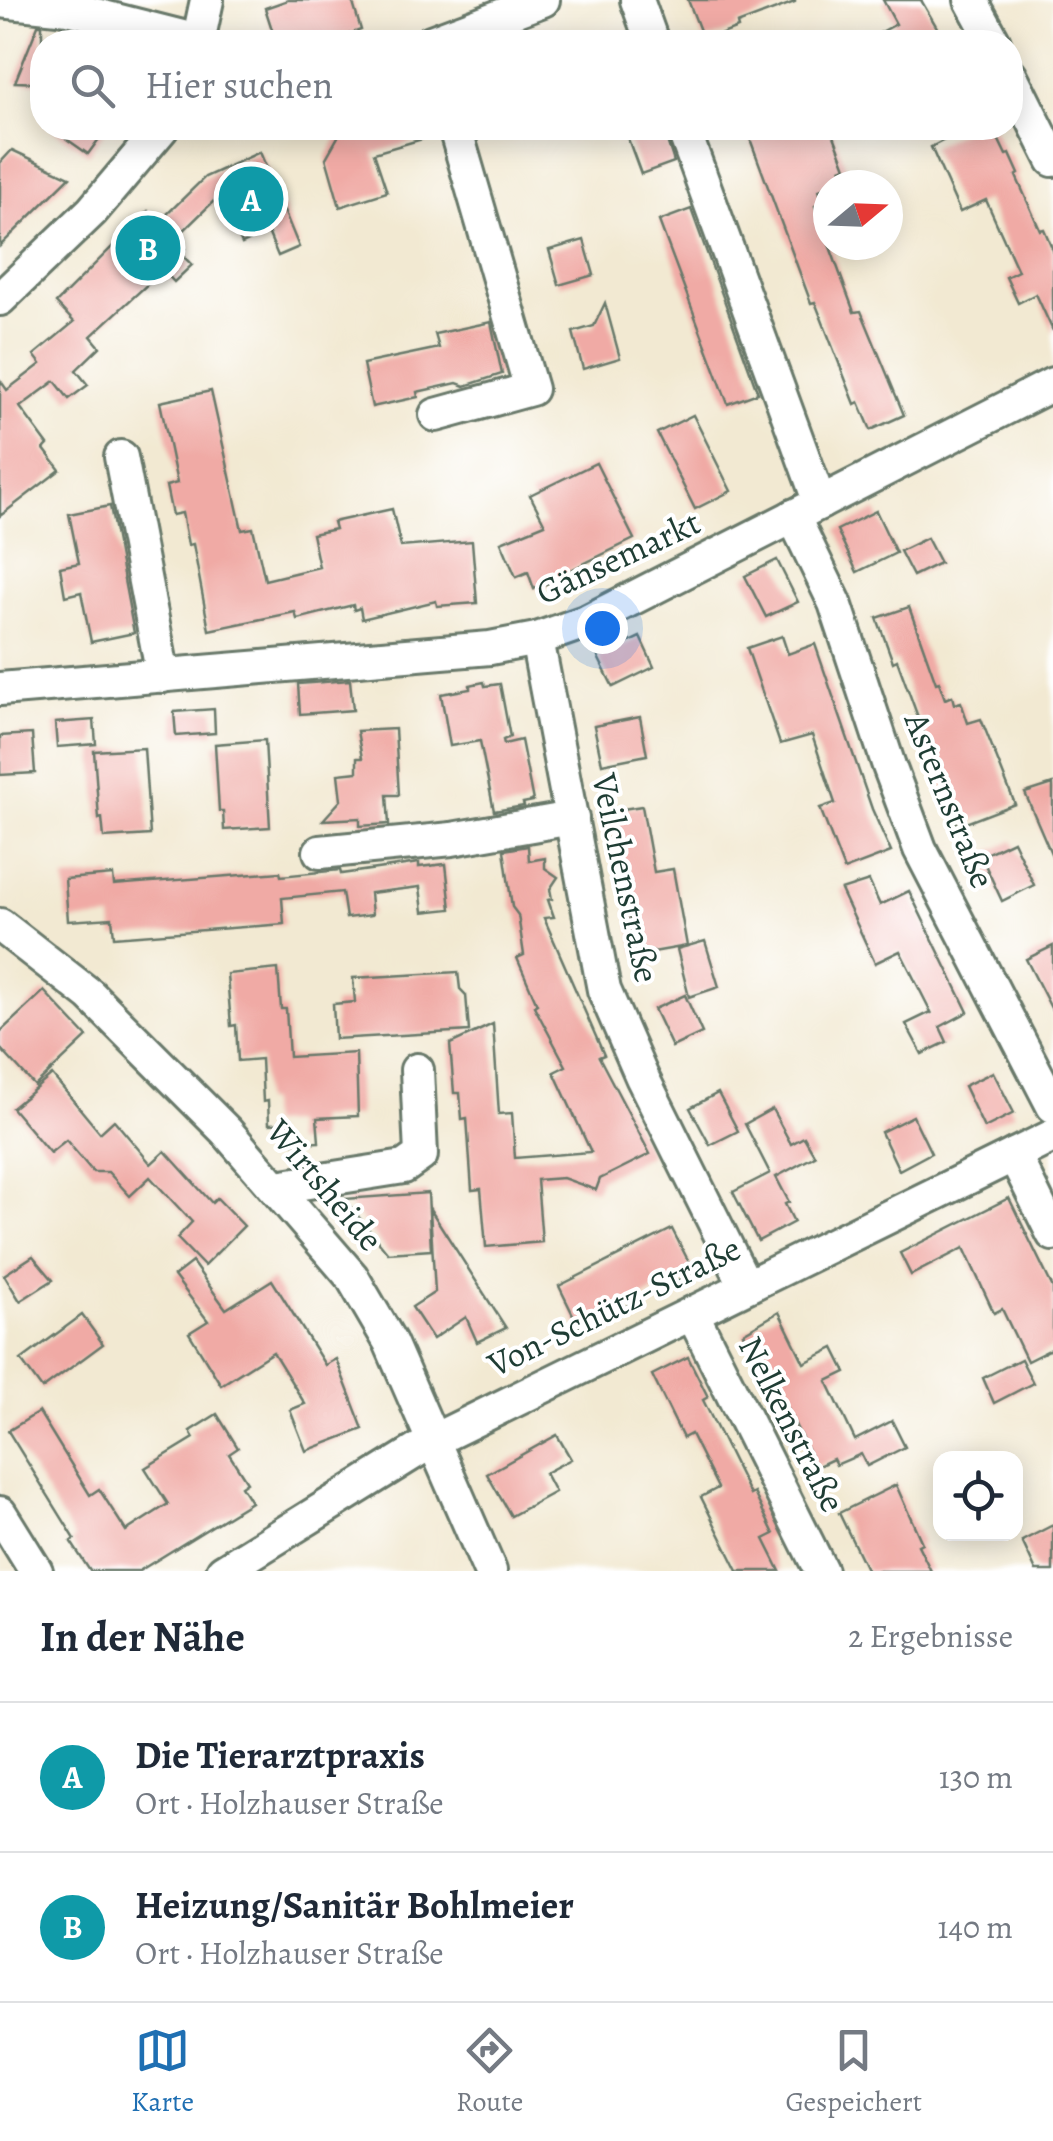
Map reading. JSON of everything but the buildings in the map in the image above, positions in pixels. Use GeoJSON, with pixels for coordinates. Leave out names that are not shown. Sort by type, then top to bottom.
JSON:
{"type":"FeatureCollection","features":[{"type":"Feature","properties":{"kind":"street"},"geometry":{"type":"LineString","coordinates":[[201,30],[207,0]]}},
{"type":"Feature","properties":{"kind":"street"},"geometry":{"type":"LineString","coordinates":[[463,30],[543,0]]}},
{"type":"Feature","properties":{"kind":"street"},"geometry":{"type":"LineString","coordinates":[[637,0],[648,30]]}},
{"type":"Feature","properties":{"kind":"street"},"geometry":{"type":"LineString","coordinates":[[971,0],[987,30]]}},
{"type":"Feature","properties":{"kind":"street"},"geometry":{"type":"LineString","coordinates":[[0,2],[68,8],[162,30]]}},
{"type":"Feature","properties":{"kind":"street"},"geometry":{"type":"LineString","coordinates":[[1023,100],[1053,160]]}},
{"type":"Feature","properties":{"kind":"street"},"geometry":{"type":"LineString","coordinates":[[0,299],[92,211],[152,140]]}},
{"type":"Feature","properties":{"kind":"street"},"geometry":{"type":"LineString","coordinates":[[436,415],[531,390],[458,140]]}},
{"type":"Feature","properties":{"kind":"street","name":"Asternstraße"},"geometry":{"type":"LineString","coordinates":[[687,140],[888,766],[920,849],[1053,1106]]}},
{"type":"Feature","properties":{"kind":"street","name":"Gänsemarkt"},"geometry":{"type":"LineString","coordinates":[[0,690],[490,648],[537,639],[588,621],[1053,384]]}},
{"type":"Feature","properties":{"kind":"street"},"geometry":{"type":"LineString","coordinates":[[121,457],[163,676]]}},
{"type":"Feature","properties":{"kind":"street","name":"Veilchenstraße"},"geometry":{"type":"LineString","coordinates":[[537,639],[604,990],[642,1077],[746,1286]]}},
{"type":"Feature","properties":{"kind":"street"},"geometry":{"type":"LineString","coordinates":[[320,852],[452,839],[572,818]]}},
{"type":"Feature","properties":{"kind":"street","name":"Wirtsheide"},"geometry":{"type":"LineString","coordinates":[[0,925],[90,995],[226,1130],[352,1276],[390,1342],[490,1571]]}},
{"type":"Feature","properties":{"kind":"street"},"geometry":{"type":"LineString","coordinates":[[276,1187],[404,1167],[421,1154],[417,1070]]}},
{"type":"Feature","properties":{"kind":"street","name":"Von-Schütz-Straße"},"geometry":{"type":"LineString","coordinates":[[223,1571],[434,1440],[1053,1136]]}},
{"type":"Feature","properties":{"kind":"street"},"geometry":{"type":"LineString","coordinates":[[1014,1155],[1053,1234]]}},
{"type":"Feature","properties":{"kind":"street","name":"Nelkenstraße"},"geometry":{"type":"LineString","coordinates":[[692,1313],[821,1571]]}},
{"type":"Feature","properties":{"kind":"street"},"geometry":{"type":"LineString","coordinates":[[0,1513],[36,1571]]}},
{"type":"Feature","properties":{"kind":"place","name":"Die Tierarztpraxis"},"geometry":{"type":"Point","coordinates":[251,199]}},
{"type":"Feature","properties":{"kind":"place","name":"Heizung/Sanitär Bohlmeier"},"geometry":{"type":"Point","coordinates":[148,248]}}]}
